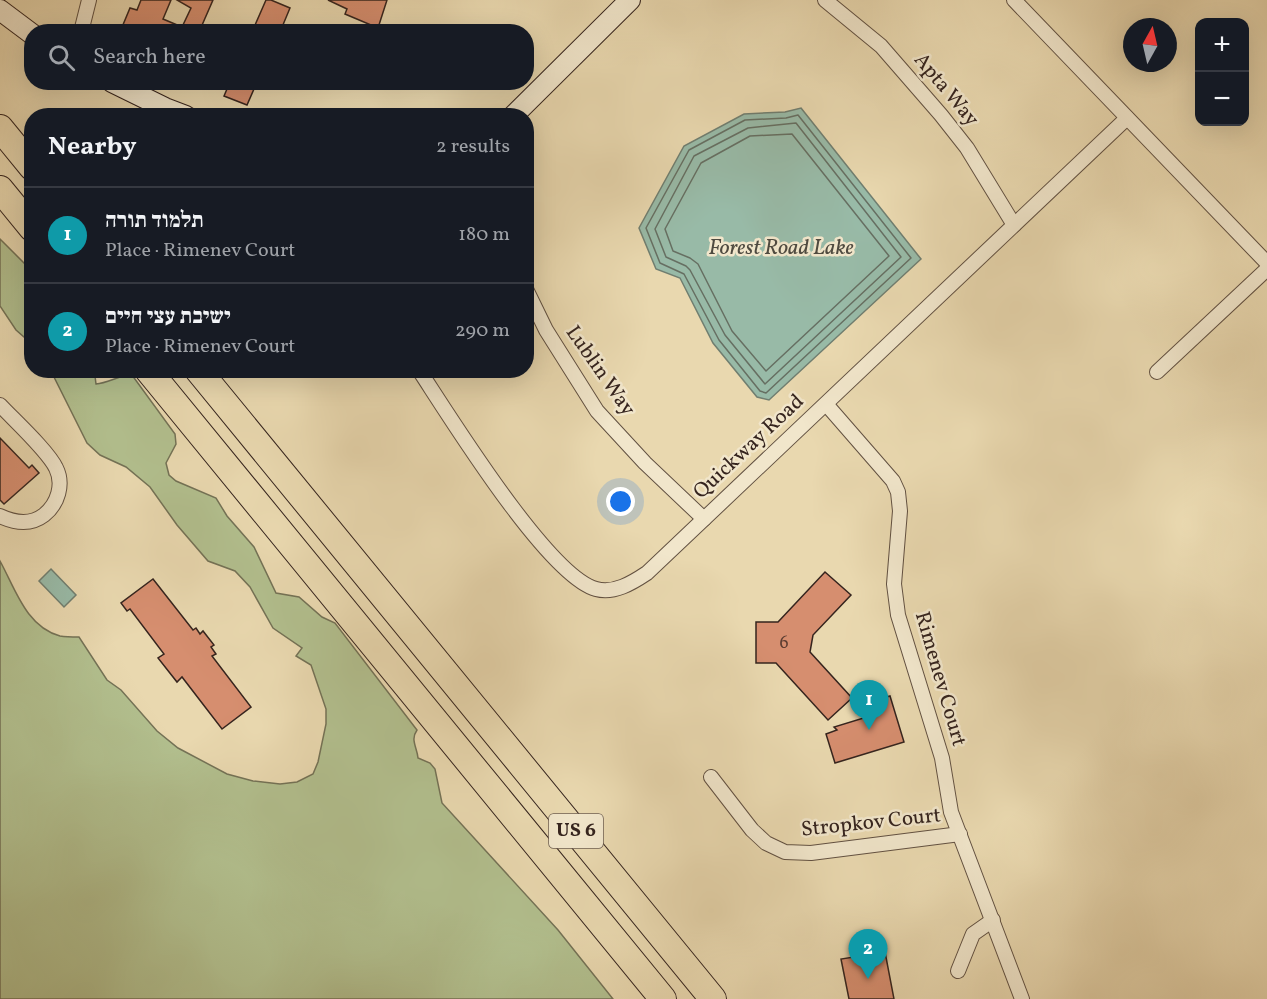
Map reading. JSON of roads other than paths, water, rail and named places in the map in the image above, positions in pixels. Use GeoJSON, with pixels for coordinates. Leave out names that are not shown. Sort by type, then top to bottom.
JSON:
{"type":"FeatureCollection","features":[{"type":"Feature","properties":{"kind":"highway"},"geometry":{"type":"LineString","coordinates":[[0,128],[24,157]]}},
{"type":"Feature","properties":{"kind":"highway"},"geometry":{"type":"LineString","coordinates":[[0,189],[24,218]]}},
{"type":"Feature","properties":{"kind":"highway","name":"US 6"},"geometry":{"type":"LineString","coordinates":[[155,378],[663,999]]}},
{"type":"Feature","properties":{"kind":"highway","name":"US 6"},"geometry":{"type":"LineString","coordinates":[[205,378],[713,999]]}},
{"type":"Feature","properties":{"kind":"street"},"geometry":{"type":"LineString","coordinates":[[83,24],[89,0]]}},
{"type":"Feature","properties":{"kind":"street"},"geometry":{"type":"LineString","coordinates":[[521,108],[630,0]]}},
{"type":"Feature","properties":{"kind":"street","name":"Apta Way"},"geometry":{"type":"LineString","coordinates":[[825,0],[881,46],[941,115],[967,148],[1014,225]]}},
{"type":"Feature","properties":{"kind":"street"},"geometry":{"type":"LineString","coordinates":[[1014,0],[1267,262]]}},
{"type":"Feature","properties":{"kind":"street"},"geometry":{"type":"LineString","coordinates":[[0,10],[24,28]]}},
{"type":"Feature","properties":{"kind":"street"},"geometry":{"type":"LineString","coordinates":[[128,90],[165,108]]}},
{"type":"Feature","properties":{"kind":"street","name":"Quickway Road"},"geometry":{"type":"LineString","coordinates":[[424,378],[485,469],[536,537],[565,569],[583,584],[598,590],[614,589],[632,583],[647,573],[1127,118]]}},
{"type":"Feature","properties":{"kind":"street"},"geometry":{"type":"LineString","coordinates":[[1157,372],[1267,269]]}},
{"type":"Feature","properties":{"kind":"street","name":"Lublin Way"},"geometry":{"type":"LineString","coordinates":[[534,305],[546,330],[597,411],[645,463],[704,519]]}},
{"type":"Feature","properties":{"kind":"street","name":"Rimenev Court"},"geometry":{"type":"LineString","coordinates":[[826,404],[893,480],[898,492],[900,511],[894,584],[898,615],[942,758],[951,812],[1022,999]]}},
{"type":"Feature","properties":{"kind":"street"},"geometry":{"type":"LineString","coordinates":[[0,405],[52,462],[58,474],[60,486],[56,501],[40,518],[21,522],[0,516]]}},
{"type":"Feature","properties":{"kind":"street","name":"Stropkov Court"},"geometry":{"type":"LineString","coordinates":[[711,777],[752,830],[766,843],[786,852],[811,854],[960,834]]}},
{"type":"Feature","properties":{"kind":"street"},"geometry":{"type":"LineString","coordinates":[[958,971],[973,934],[993,920]]}},
{"type":"Feature","properties":{"kind":"water","name":"Forest Road Lake"},"geometry":{"type":"Polygon","coordinates":[[[801,108],[921,259],[769,400],[757,397],[713,343],[680,278],[656,269],[639,228],[684,146],[744,114],[785,112],[801,108]]]}},
{"type":"Feature","properties":{"kind":"water"},"geometry":{"type":"Polygon","coordinates":[[[51,569],[76,595],[64,607],[39,581],[51,569]]]}},
{"type":"Feature","properties":{"kind":"place","name":"תלמוד תורה"},"geometry":{"type":"Point","coordinates":[869,730]}},
{"type":"Feature","properties":{"kind":"place","name":"ישיבת עצי חיים"},"geometry":{"type":"Point","coordinates":[868,979]}}]}
